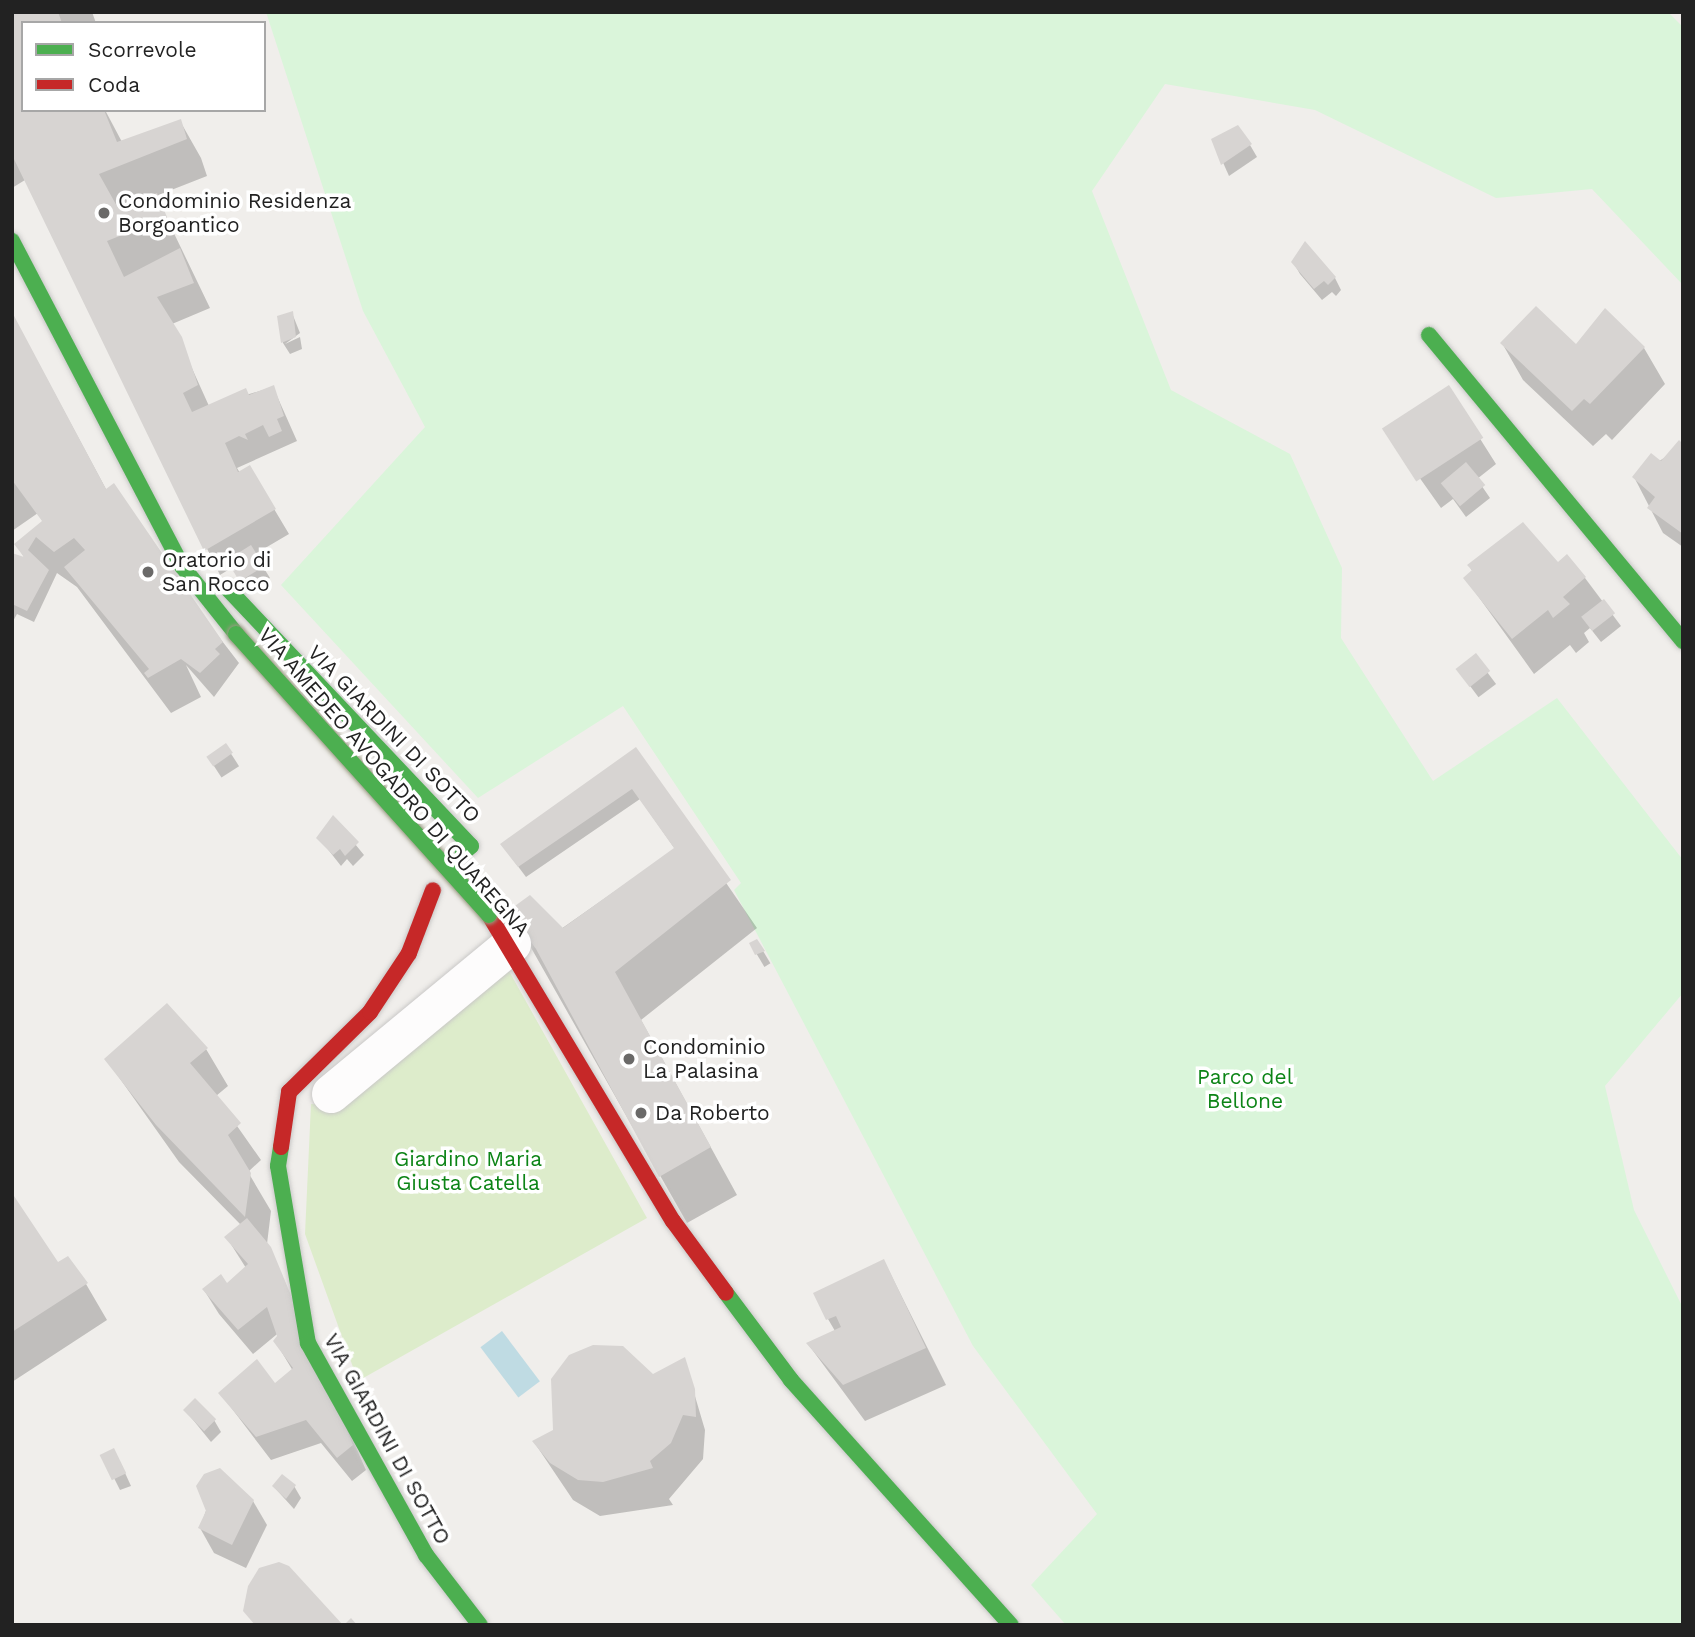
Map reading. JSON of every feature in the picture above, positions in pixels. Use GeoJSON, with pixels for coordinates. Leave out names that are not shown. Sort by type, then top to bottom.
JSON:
{"type":"FeatureCollection","features":[{"type":"Feature","properties":{"kind":"street","name":"VIA AMEDEO AVOGADRO DI QUAREGNA"},"geometry":{"type":"LineString","coordinates":[[12,241],[182,566],[236,634],[512,944],[673,1221],[791,1380],[1011,1625]]}},
{"type":"Feature","properties":{"kind":"street"},"geometry":{"type":"LineString","coordinates":[[1429,335],[1683,641]]}},
{"type":"Feature","properties":{"kind":"street","name":"VIA GIARDINI DI SOTTO"},"geometry":{"type":"LineString","coordinates":[[182,566],[223,584],[471,846],[463,853]]}},
{"type":"Feature","properties":{"kind":"street","name":"VIA GIARDINI DI SOTTO"},"geometry":{"type":"LineString","coordinates":[[433,890],[409,953],[370,1012],[289,1092],[278,1166],[308,1342],[426,1555],[480,1625]]}},
{"type":"Feature","properties":{"kind":"street"},"geometry":{"type":"LineString","coordinates":[[331,1094],[512,944]]}},
{"type":"Feature","properties":{"kind":"green space","name":"Parco del Bellone"},"geometry":{"type":"Polygon","coordinates":[[[266,12],[1668,12],[1683,27],[1683,285],[1592,189],[1496,198],[1315,110],[1165,84],[1092,191],[1171,390],[1290,454],[1342,568],[1341,638],[1433,781],[1557,698],[1683,860],[1683,993],[1605,1086],[1634,1210],[1683,1308],[1683,1625],[1066,1625],[1031,1585],[1097,1514],[973,1346],[734,890],[741,883],[623,706],[478,798],[281,585],[425,427],[363,311],[266,12]]]}},
{"type":"Feature","properties":{"kind":"green space","name":"Giardino Maria Giusta Catella"},"geometry":{"type":"Polygon","coordinates":[[[509,971],[647,1218],[358,1381],[305,1234],[311,1104],[347,1103],[509,971]]]}},
{"type":"Feature","properties":{"kind":"water"},"geometry":{"type":"Polygon","coordinates":[[[502,1331],[540,1381],[518,1398],[480,1347],[502,1331]]]}},
{"type":"Feature","properties":{"kind":"building"},"geometry":{"type":"Polygon","coordinates":[[[12,12],[58,12],[61,21],[21,21],[21,112],[105,112],[117,142],[181,119],[187,139],[99,174],[118,208],[157,193],[167,217],[107,241],[124,277],[180,248],[194,283],[157,297],[182,337],[198,385],[183,393],[192,412],[246,388],[249,395],[274,385],[284,416],[277,419],[282,431],[269,437],[263,425],[245,434],[248,440],[239,436],[225,443],[238,472],[250,465],[276,509],[204,551],[12,155],[12,12]]]}},
{"type":"Feature","properties":{"kind":"building"},"geometry":{"type":"Polygon","coordinates":[[[1238,125],[1252,144],[1221,165],[1211,139],[1238,125]]]}},
{"type":"Feature","properties":{"kind":"building"},"geometry":{"type":"Polygon","coordinates":[[[1305,241],[1336,277],[1328,285],[1324,281],[1314,289],[1291,262],[1305,241]]]}},
{"type":"Feature","properties":{"kind":"building"},"geometry":{"type":"Polygon","coordinates":[[[1536,306],[1576,344],[1605,308],[1645,347],[1590,404],[1584,399],[1572,411],[1500,343],[1536,306]]]}},
{"type":"Feature","properties":{"kind":"building"},"geometry":{"type":"Polygon","coordinates":[[[293,311],[296,337],[281,343],[277,316],[293,311]]]}},
{"type":"Feature","properties":{"kind":"building"},"geometry":{"type":"Polygon","coordinates":[[[12,312],[106,489],[114,483],[223,642],[215,649],[220,654],[200,673],[181,659],[148,678],[144,673],[149,669],[64,567],[85,550],[74,538],[54,552],[36,537],[28,550],[49,570],[27,611],[12,604],[12,553],[24,557],[14,544],[42,521],[12,480],[12,312]]]}},
{"type":"Feature","properties":{"kind":"building"},"geometry":{"type":"Polygon","coordinates":[[[1449,385],[1483,438],[1416,481],[1382,429],[1449,385]]]}},
{"type":"Feature","properties":{"kind":"building"},"geometry":{"type":"Polygon","coordinates":[[[1679,440],[1683,444],[1683,534],[1647,508],[1655,497],[1632,477],[1651,453],[1661,461],[1679,440]]]}},
{"type":"Feature","properties":{"kind":"building"},"geometry":{"type":"Polygon","coordinates":[[[1466,462],[1485,485],[1460,506],[1441,483],[1466,462]]]}},
{"type":"Feature","properties":{"kind":"building"},"geometry":{"type":"Polygon","coordinates":[[[1523,522],[1558,562],[1567,554],[1586,577],[1563,597],[1570,604],[1553,618],[1548,610],[1512,639],[1463,578],[1472,570],[1467,565],[1523,522]]]}},
{"type":"Feature","properties":{"kind":"building"},"geometry":{"type":"Polygon","coordinates":[[[251,545],[264,566],[240,582],[226,560],[251,545]]]}},
{"type":"Feature","properties":{"kind":"building"},"geometry":{"type":"Polygon","coordinates":[[[1604,599],[1615,613],[1592,631],[1581,617],[1604,599]]]}},
{"type":"Feature","properties":{"kind":"building"},"geometry":{"type":"Polygon","coordinates":[[[1476,653],[1490,671],[1470,687],[1456,669],[1476,653]]]}},
{"type":"Feature","properties":{"kind":"building"},"geometry":{"type":"Polygon","coordinates":[[[226,743],[233,753],[213,767],[206,757],[226,743]]]}},
{"type":"Feature","properties":{"kind":"building","name":"Condominio La Palasina"},"geometry":{"type":"Polygon","coordinates":[[[636,747],[731,880],[615,972],[711,1147],[659,1177],[536,949],[508,911],[530,895],[563,928],[674,848],[632,789],[518,867],[500,844],[636,747]]]}},
{"type":"Feature","properties":{"kind":"building"},"geometry":{"type":"Polygon","coordinates":[[[333,815],[359,842],[345,856],[340,849],[333,855],[316,838],[333,815]]]}},
{"type":"Feature","properties":{"kind":"building"},"geometry":{"type":"Polygon","coordinates":[[[757,939],[765,951],[755,955],[749,943],[757,939]]]}},
{"type":"Feature","properties":{"kind":"building"},"geometry":{"type":"Polygon","coordinates":[[[167,1003],[208,1048],[190,1063],[241,1123],[228,1135],[251,1173],[245,1217],[156,1125],[104,1059],[167,1003]]]}},
{"type":"Feature","properties":{"kind":"building"},"geometry":{"type":"Polygon","coordinates":[[[12,1193],[58,1262],[68,1256],[88,1283],[12,1332],[12,1193]]]}},
{"type":"Feature","properties":{"kind":"building"},"geometry":{"type":"Polygon","coordinates":[[[247,1218],[271,1247],[353,1445],[337,1458],[306,1420],[256,1437],[218,1393],[257,1359],[275,1383],[293,1368],[273,1341],[277,1336],[267,1307],[238,1330],[202,1289],[221,1274],[227,1283],[248,1264],[224,1237],[247,1218]]]}},
{"type":"Feature","properties":{"kind":"building"},"geometry":{"type":"Polygon","coordinates":[[[884,1259],[926,1348],[843,1385],[806,1343],[841,1327],[836,1316],[826,1320],[813,1293],[884,1259]]]}},
{"type":"Feature","properties":{"kind":"building"},"geometry":{"type":"Polygon","coordinates":[[[593,1345],[623,1346],[653,1374],[685,1357],[695,1389],[696,1417],[683,1415],[671,1443],[650,1461],[653,1468],[603,1482],[578,1480],[550,1463],[532,1441],[553,1430],[551,1379],[569,1355],[593,1345]]]}},
{"type":"Feature","properties":{"kind":"building"},"geometry":{"type":"Polygon","coordinates":[[[195,1398],[216,1419],[204,1431],[183,1410],[195,1398]]]}},
{"type":"Feature","properties":{"kind":"building"},"geometry":{"type":"Polygon","coordinates":[[[114,1448],[126,1473],[112,1480],[100,1455],[114,1448]]]}},
{"type":"Feature","properties":{"kind":"building"},"geometry":{"type":"Polygon","coordinates":[[[220,1468],[254,1500],[232,1545],[198,1528],[206,1511],[196,1486],[204,1474],[220,1468]]]}},
{"type":"Feature","properties":{"kind":"building"},"geometry":{"type":"Polygon","coordinates":[[[282,1474],[296,1485],[286,1499],[272,1486],[282,1474]]]}},
{"type":"Feature","properties":{"kind":"building"},"geometry":{"type":"Polygon","coordinates":[[[279,1562],[289,1566],[343,1625],[255,1625],[243,1611],[248,1586],[259,1568],[279,1562]]]}},
{"type":"Feature","properties":{"kind":"building"},"geometry":{"type":"Polygon","coordinates":[[[351,1618],[357,1625],[344,1625],[351,1618]]]}},
{"type":"Feature","properties":{"kind":"traffic: fast"},"geometry":{"type":"LineString","coordinates":[[12,241],[182,566],[236,634]]}},
{"type":"Feature","properties":{"kind":"traffic: fast"},"geometry":{"type":"LineString","coordinates":[[1429,335],[1683,641]]}},
{"type":"Feature","properties":{"kind":"traffic: fast"},"geometry":{"type":"LineString","coordinates":[[227,588],[471,846],[463,853]]}},
{"type":"Feature","properties":{"kind":"traffic: fast"},"geometry":{"type":"LineString","coordinates":[[236,634],[489,915]]}},
{"type":"Feature","properties":{"kind":"traffic: fast"},"geometry":{"type":"LineString","coordinates":[[281,1147],[278,1166],[308,1343],[426,1555],[480,1625]]}},
{"type":"Feature","properties":{"kind":"traffic: fast"},"geometry":{"type":"LineString","coordinates":[[726,1293],[791,1380],[1011,1625]]}},
{"type":"Feature","properties":{"kind":"traffic: jam"},"geometry":{"type":"LineString","coordinates":[[281,1147],[289,1092],[370,1012],[409,953],[433,890]]}},
{"type":"Feature","properties":{"kind":"traffic: jam"},"geometry":{"type":"LineString","coordinates":[[489,915],[673,1221],[726,1293]]}},
{"type":"Feature","properties":{"kind":"place","name":"Condominio Residenza Borgoantico"},"geometry":{"type":"Point","coordinates":[104,213]}},
{"type":"Feature","properties":{"kind":"place","name":"Oratorio di San Rocco"},"geometry":{"type":"Point","coordinates":[148,572]}},
{"type":"Feature","properties":{"kind":"place","name":"Condominio La Palasina"},"geometry":{"type":"Point","coordinates":[629,1059]}},
{"type":"Feature","properties":{"kind":"place","name":"Da Roberto"},"geometry":{"type":"Point","coordinates":[641,1113]}}]}
